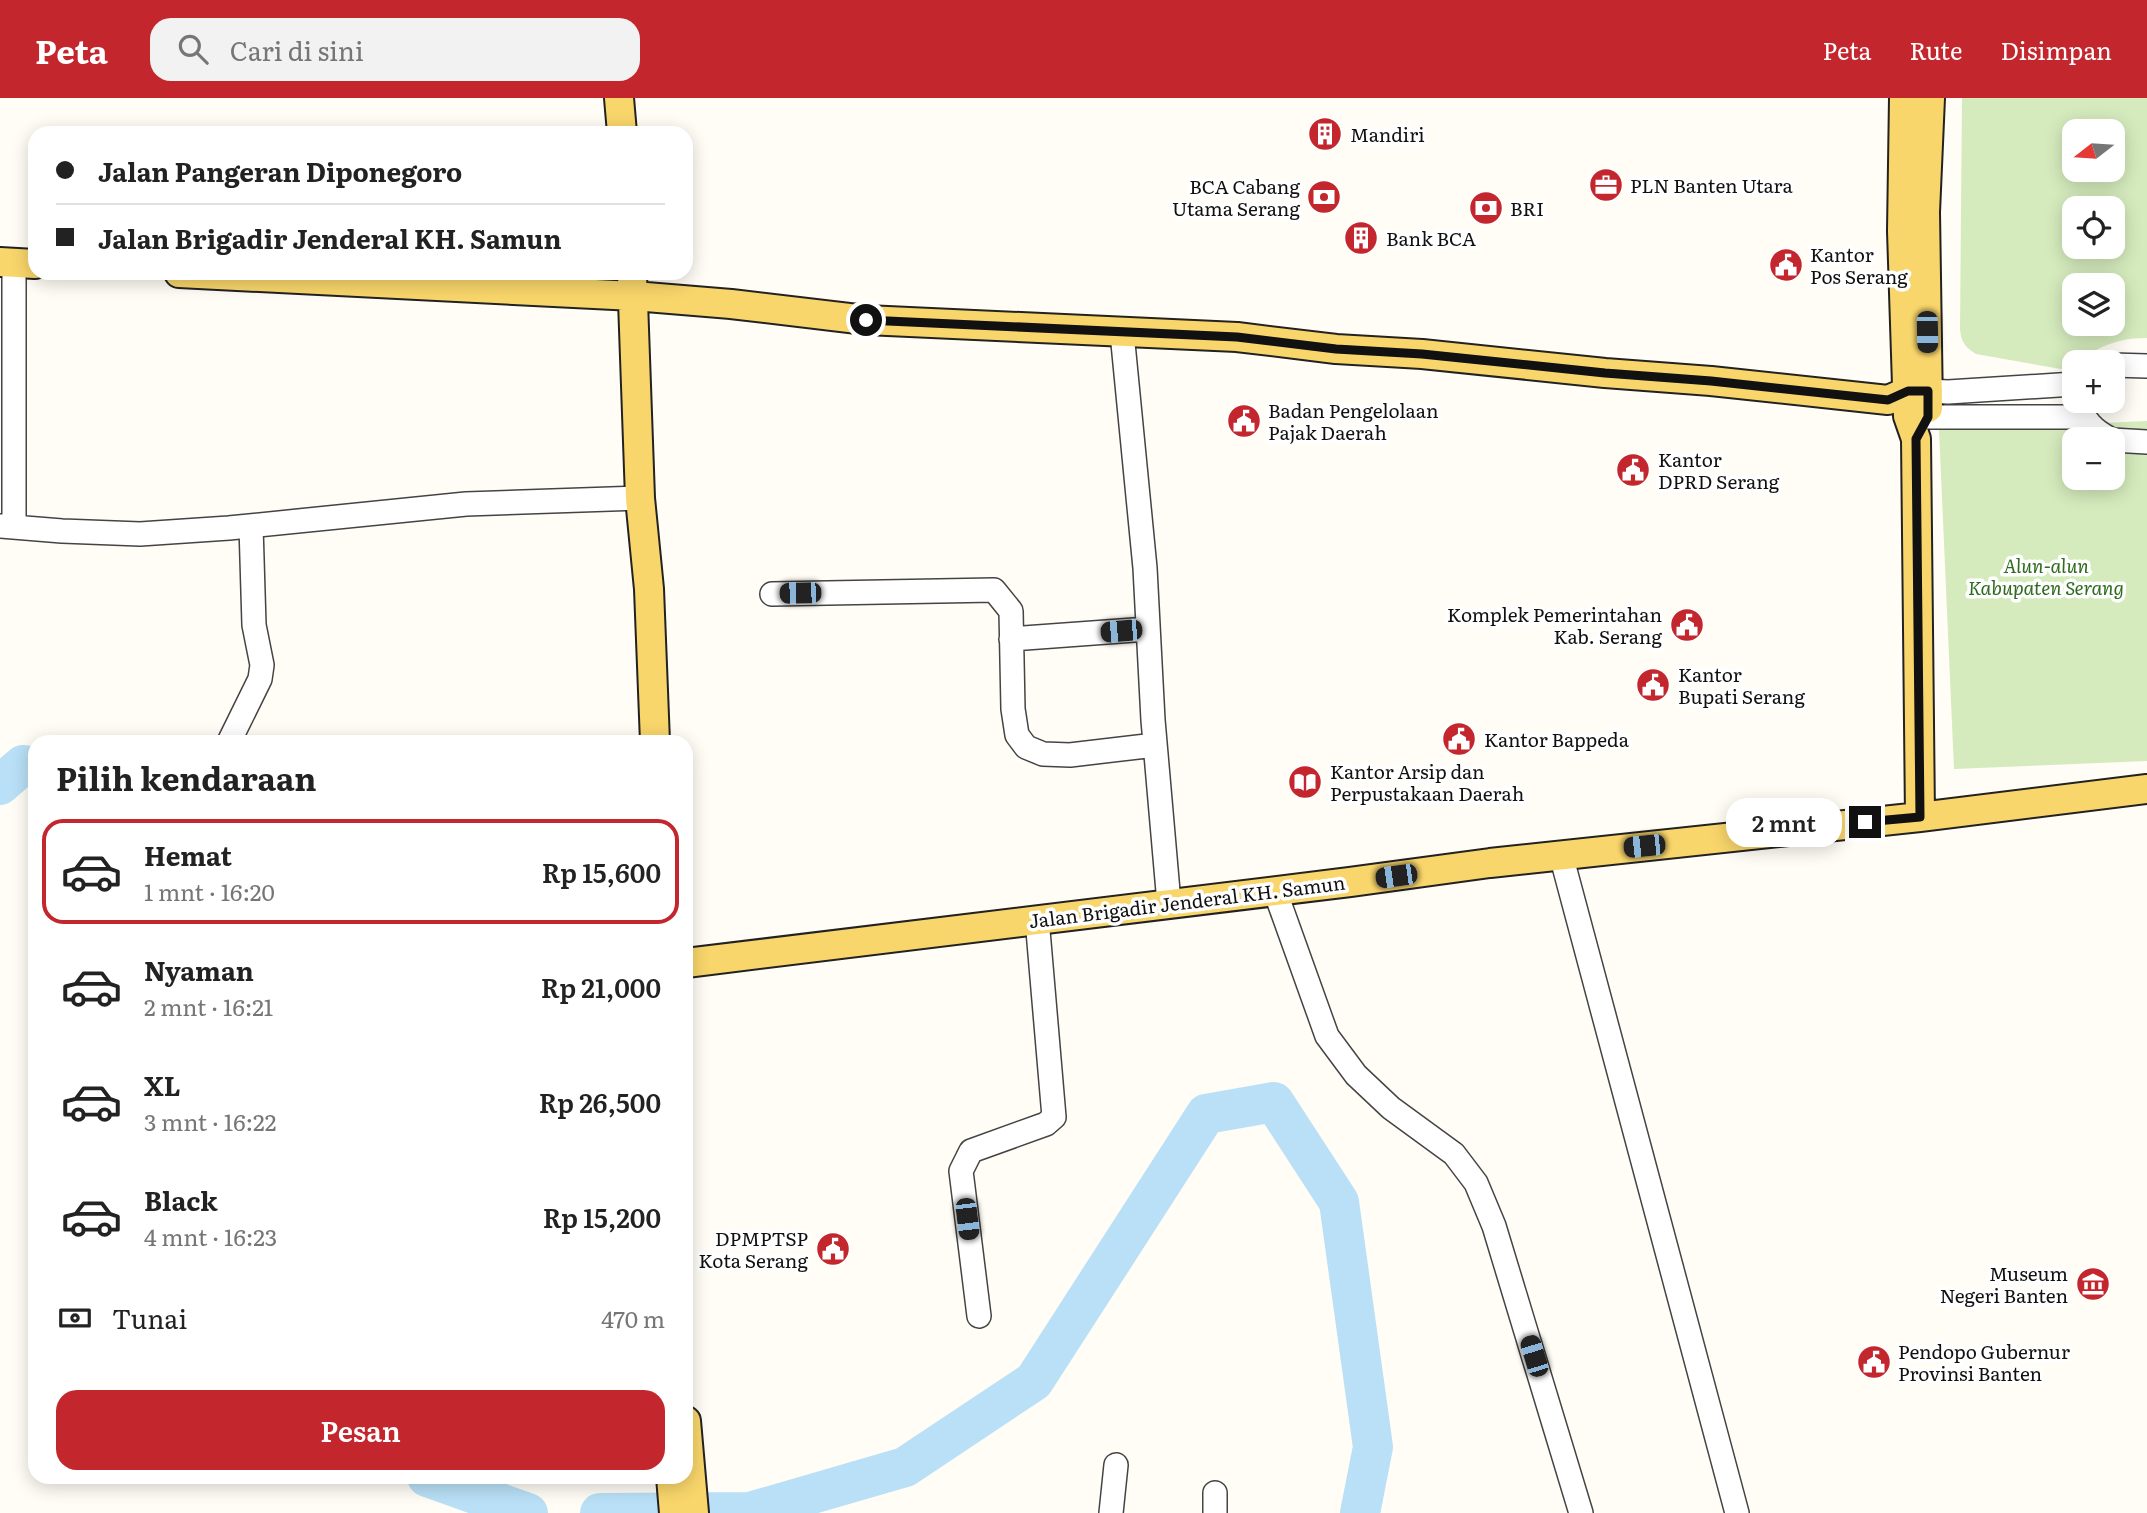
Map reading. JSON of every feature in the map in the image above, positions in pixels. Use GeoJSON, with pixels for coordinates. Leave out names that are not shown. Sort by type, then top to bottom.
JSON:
{"type":"FeatureCollection","features":[{"type":"Feature","properties":{"kind":"main road"},"geometry":{"type":"LineString","coordinates":[[619,98],[621,126]]}},
{"type":"Feature","properties":{"kind":"main road"},"geometry":{"type":"LineString","coordinates":[[1903,98],[1902,231],[1913,409],[1920,817]]}},
{"type":"Feature","properties":{"kind":"main road"},"geometry":{"type":"LineString","coordinates":[[1913,409],[1930,98]]}},
{"type":"Feature","properties":{"kind":"main road"},"geometry":{"type":"LineString","coordinates":[[444,280],[633,285],[731,304],[866,320],[1237,337],[1336,349],[1422,354],[1711,381],[1913,409]]}},
{"type":"Feature","properties":{"kind":"main road"},"geometry":{"type":"LineString","coordinates":[[633,285],[640,498],[649,589],[655,735]]}},
{"type":"Feature","properties":{"kind":"main road","name":"Jalan Brigadir Jenderal KH. Samun"},"geometry":{"type":"LineString","coordinates":[[693,962],[1561,855],[1920,817],[2147,789]]}},
{"type":"Feature","properties":{"kind":"main road"},"geometry":{"type":"LineString","coordinates":[[672,1484],[674,1513]]}},
{"type":"Feature","properties":{"kind":"main road"},"geometry":{"type":"LineString","coordinates":[[692,1484],[694,1513]]}},
{"type":"Feature","properties":{"kind":"street"},"geometry":{"type":"LineString","coordinates":[[16,263],[7,526],[140,534],[251,526],[466,504],[640,498]]}},
{"type":"Feature","properties":{"kind":"street"},"geometry":{"type":"LineString","coordinates":[[1122,333],[1145,568],[1155,745],[1169,903]]}},
{"type":"Feature","properties":{"kind":"street"},"geometry":{"type":"LineString","coordinates":[[2125,365],[2147,366]]}},
{"type":"Feature","properties":{"kind":"street"},"geometry":{"type":"LineString","coordinates":[[1913,409],[2062,386]]}},
{"type":"Feature","properties":{"kind":"street"},"geometry":{"type":"LineString","coordinates":[[1913,409],[2062,409]]}},
{"type":"Feature","properties":{"kind":"street"},"geometry":{"type":"LineString","coordinates":[[2125,441],[2147,442]]}},
{"type":"Feature","properties":{"kind":"street"},"geometry":{"type":"LineString","coordinates":[[232,735],[260,678],[262,665],[254,625],[251,526]]}},
{"type":"Feature","properties":{"kind":"street"},"geometry":{"type":"LineString","coordinates":[[772,594],[994,590],[1011,611],[1013,709],[1017,735],[1026,747],[1044,754],[1070,755],[1155,745]]}},
{"type":"Feature","properties":{"kind":"street"},"geometry":{"type":"LineString","coordinates":[[1012,639],[1148,629]]}},
{"type":"Feature","properties":{"kind":"street"},"geometry":{"type":"LineString","coordinates":[[1561,855],[1737,1513]]}},
{"type":"Feature","properties":{"kind":"street"},"geometry":{"type":"LineString","coordinates":[[1275,891],[1327,1036],[1356,1075],[1391,1108],[1454,1154],[1476,1183],[1494,1226],[1581,1513]]}},
{"type":"Feature","properties":{"kind":"street"},"geometry":{"type":"LineString","coordinates":[[979,1316],[961,1171],[964,1162],[971,1151],[1046,1124],[1054,1117],[1037,919]]}},
{"type":"Feature","properties":{"kind":"street"},"geometry":{"type":"LineString","coordinates":[[1111,1513],[1116,1465]]}},
{"type":"Feature","properties":{"kind":"green space"},"geometry":{"type":"Polygon","coordinates":[[[1962,98],[2147,98],[2147,338],[2128,339],[2097,350],[2062,350],[2061,369],[1976,354],[1964,344],[1961,337],[1962,98]]]}},
{"type":"Feature","properties":{"kind":"green space","name":"Alun-alun Kabupaten Serang"},"geometry":{"type":"Polygon","coordinates":[[[2147,421],[2147,761],[1954,769],[1939,430],[2147,421]]]}},
{"type":"Feature","properties":{"kind":"waterway"},"geometry":{"type":"LineString","coordinates":[[0,785],[23,765],[28,766]]}},
{"type":"Feature","properties":{"kind":"waterway"},"geometry":{"type":"LineString","coordinates":[[600,1513],[750,1512],[905,1467],[1034,1381],[1206,1114],[1274,1102],[1339,1202],[1373,1447],[1360,1513]]}},
{"type":"Feature","properties":{"kind":"waterway"},"geometry":{"type":"LineString","coordinates":[[447,1484],[528,1513]]}},
{"type":"Feature","properties":{"kind":"place","name":"Mandiri"},"geometry":{"type":"Point","coordinates":[1325,134]}},
{"type":"Feature","properties":{"kind":"place","name":"PLN Banten Utara"},"geometry":{"type":"Point","coordinates":[1606,185]}},
{"type":"Feature","properties":{"kind":"place","name":"BCA Cabang Utama Serang"},"geometry":{"type":"Point","coordinates":[1324,197]}},
{"type":"Feature","properties":{"kind":"place","name":"BRI"},"geometry":{"type":"Point","coordinates":[1486,208]}},
{"type":"Feature","properties":{"kind":"place","name":"Bank BCA"},"geometry":{"type":"Point","coordinates":[1361,238]}},
{"type":"Feature","properties":{"kind":"place","name":"Kantor Pos Serang"},"geometry":{"type":"Point","coordinates":[1786,265]}},
{"type":"Feature","properties":{"kind":"place","name":"Badan Pengelolaan Pajak Daerah"},"geometry":{"type":"Point","coordinates":[1244,421]}},
{"type":"Feature","properties":{"kind":"place","name":"Kantor DPRD Serang"},"geometry":{"type":"Point","coordinates":[1633,470]}},
{"type":"Feature","properties":{"kind":"place","name":"Komplek Pemerintahan Kab. Serang"},"geometry":{"type":"Point","coordinates":[1687,625]}},
{"type":"Feature","properties":{"kind":"place","name":"Kantor Bupati Serang"},"geometry":{"type":"Point","coordinates":[1653,685]}},
{"type":"Feature","properties":{"kind":"place","name":"Kantor Bappeda"},"geometry":{"type":"Point","coordinates":[1459,739]}},
{"type":"Feature","properties":{"kind":"place","name":"Kantor Arsip dan Perpustakaan Daerah"},"geometry":{"type":"Point","coordinates":[1305,782]}},
{"type":"Feature","properties":{"kind":"place","name":"DPMPTSP Kota Serang"},"geometry":{"type":"Point","coordinates":[833,1249]}},
{"type":"Feature","properties":{"kind":"place","name":"Museum Negeri Banten"},"geometry":{"type":"Point","coordinates":[2093,1284]}},
{"type":"Feature","properties":{"kind":"place","name":"Pendopo Gubernur Provinsi Banten"},"geometry":{"type":"Point","coordinates":[1874,1362]}},
{"type":"Feature","properties":{"kind":"route"},"geometry":{"type":"LineString","coordinates":[[866,320],[1237,337],[1336,349],[1422,354],[1888,400],[1908,391],[1928,391],[1928,417],[1916,439],[1920,817],[1865,822]]}}]}
